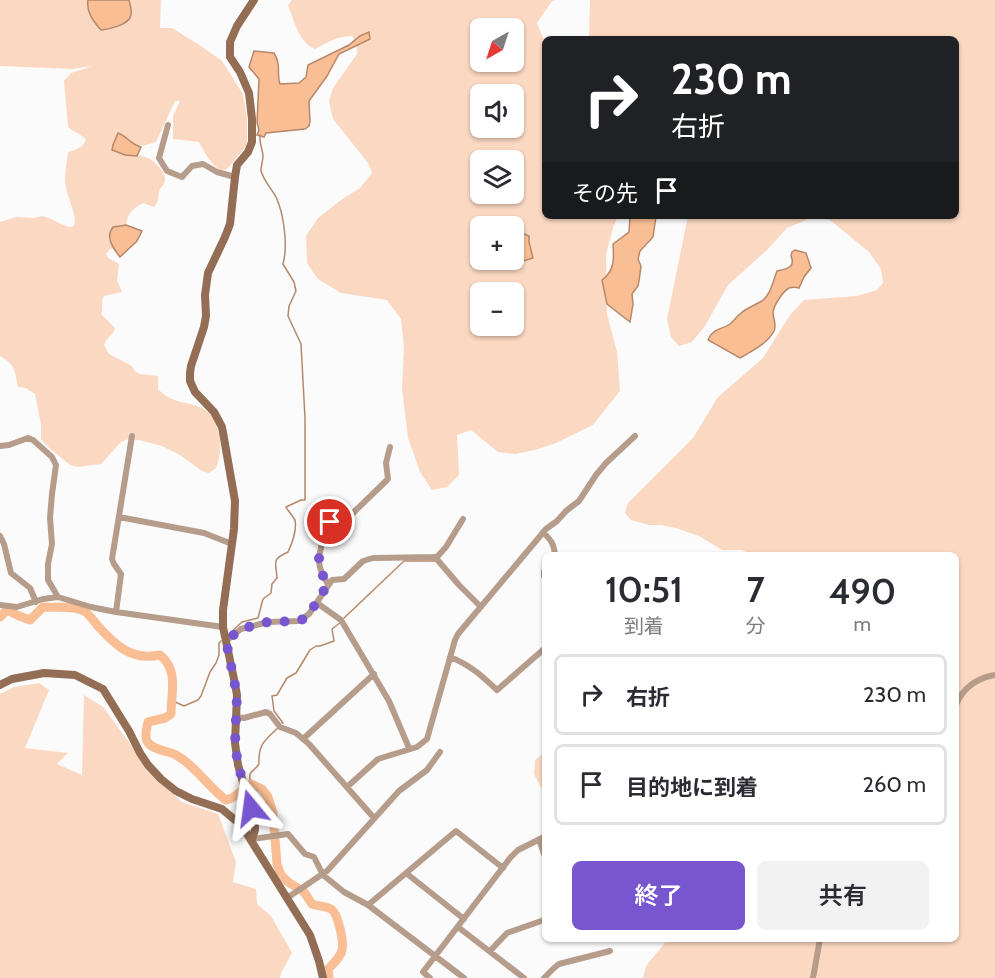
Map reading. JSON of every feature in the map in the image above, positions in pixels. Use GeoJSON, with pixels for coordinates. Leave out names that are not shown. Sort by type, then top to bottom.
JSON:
{"type":"FeatureCollection","features":[{"type":"Feature","properties":{"kind":"main road"},"geometry":{"type":"LineString","coordinates":[[252,839],[255,824],[238,765],[235,743],[237,695],[224,634],[222,610],[236,501],[222,427],[214,412],[195,392],[190,381],[190,373],[206,316],[205,295],[208,273],[230,224],[237,165],[248,152],[252,142],[249,93],[240,72],[230,57],[230,42],[237,26],[254,0]]}},
{"type":"Feature","properties":{"kind":"main road"},"geometry":{"type":"LineString","coordinates":[[0,685],[12,679],[44,673],[75,675],[103,689],[140,753],[161,779],[176,791],[192,799],[222,809],[242,826],[252,839],[291,895],[310,935],[323,978]]}},
{"type":"Feature","properties":{"kind":"street"},"geometry":{"type":"LineString","coordinates":[[168,125],[159,158],[167,171],[182,177],[192,166],[203,164],[217,172],[235,177]]}},
{"type":"Feature","properties":{"kind":"street"},"geometry":{"type":"LineString","coordinates":[[116,612],[121,574],[112,559],[132,436]]}},
{"type":"Feature","properties":{"kind":"street"},"geometry":{"type":"LineString","coordinates":[[347,787],[378,759],[417,747],[427,739],[458,634],[543,532],[579,501],[606,463],[635,436]]}},
{"type":"Feature","properties":{"kind":"street"},"geometry":{"type":"LineString","coordinates":[[0,446],[28,438],[52,457],[56,465],[51,502],[52,544],[48,580],[58,597]]}},
{"type":"Feature","properties":{"kind":"street"},"geometry":{"type":"LineString","coordinates":[[328,584],[319,562],[322,535],[335,518],[353,513],[388,479],[386,457],[390,447]]}},
{"type":"Feature","properties":{"kind":"street"},"geometry":{"type":"LineString","coordinates":[[119,517],[204,533],[232,544]]}},
{"type":"Feature","properties":{"kind":"street"},"geometry":{"type":"LineString","coordinates":[[0,604],[17,607],[58,597],[91,607],[224,634],[268,622],[299,621],[309,614],[332,580],[344,579],[363,561],[373,558],[440,555],[463,519]]}},
{"type":"Feature","properties":{"kind":"street"},"geometry":{"type":"LineString","coordinates":[[543,532],[552,541],[555,552]]}},
{"type":"Feature","properties":{"kind":"street"},"geometry":{"type":"LineString","coordinates":[[0,536],[11,573],[30,588],[36,602]]}},
{"type":"Feature","properties":{"kind":"street"},"geometry":{"type":"LineString","coordinates":[[435,557],[481,607]]}},
{"type":"Feature","properties":{"kind":"street"},"geometry":{"type":"LineString","coordinates":[[317,603],[341,620],[389,701],[409,748]]}},
{"type":"Feature","properties":{"kind":"street"},"geometry":{"type":"LineString","coordinates":[[450,657],[471,668],[497,690],[542,651]]}},
{"type":"Feature","properties":{"kind":"street"},"geometry":{"type":"LineString","coordinates":[[303,739],[374,674]]}},
{"type":"Feature","properties":{"kind":"street"},"geometry":{"type":"LineString","coordinates":[[959,697],[968,686],[995,675]]}},
{"type":"Feature","properties":{"kind":"street"},"geometry":{"type":"LineString","coordinates":[[236,717],[244,718],[266,712],[270,714],[280,727],[290,730],[303,739],[374,818]]}},
{"type":"Feature","properties":{"kind":"street"},"geometry":{"type":"LineString","coordinates":[[291,895],[323,875],[399,791],[427,770],[440,753]]}},
{"type":"Feature","properties":{"kind":"street"},"geometry":{"type":"LineString","coordinates":[[368,905],[456,831],[503,868]]}},
{"type":"Feature","properties":{"kind":"street"},"geometry":{"type":"LineString","coordinates":[[252,839],[288,834],[304,854],[315,857],[323,875],[344,892],[368,905],[464,978]]}},
{"type":"Feature","properties":{"kind":"street"},"geometry":{"type":"LineString","coordinates":[[430,978],[423,972],[503,868],[518,850],[542,838]]}},
{"type":"Feature","properties":{"kind":"street"},"geometry":{"type":"LineString","coordinates":[[406,873],[464,919]]}},
{"type":"Feature","properties":{"kind":"street"},"geometry":{"type":"LineString","coordinates":[[490,951],[507,933],[542,921]]}},
{"type":"Feature","properties":{"kind":"street"},"geometry":{"type":"LineString","coordinates":[[458,927],[524,978]]}},
{"type":"Feature","properties":{"kind":"street"},"geometry":{"type":"LineString","coordinates":[[813,978],[819,942]]}},
{"type":"Feature","properties":{"kind":"street"},"geometry":{"type":"LineString","coordinates":[[544,978],[559,964],[610,951]]}},
{"type":"Feature","properties":{"kind":"shaded area"},"geometry":{"type":"Polygon","coordinates":[[[0,0],[161,0],[160,28],[172,28],[222,61],[243,94],[247,119],[247,142],[226,169],[216,167],[199,142],[173,139],[173,116],[180,101],[175,101],[156,142],[140,146],[127,137],[112,149],[114,152],[151,159],[162,171],[165,181],[154,207],[143,203],[131,212],[126,225],[110,229],[110,243],[113,248],[106,254],[108,258],[119,264],[117,280],[122,292],[103,298],[101,314],[115,328],[104,345],[109,354],[132,366],[140,374],[158,376],[158,389],[166,396],[202,408],[209,413],[215,422],[220,448],[216,468],[209,473],[162,446],[128,439],[121,442],[101,464],[77,467],[70,465],[41,439],[41,424],[35,394],[26,388],[18,387],[14,368],[0,356],[0,222],[16,217],[42,216],[63,225],[74,226],[75,221],[65,180],[68,152],[83,145],[86,140],[68,127],[64,81],[71,73],[92,66],[73,69],[0,66],[0,0]]]}},
{"type":"Feature","properties":{"kind":"shaded area"},"geometry":{"type":"Polygon","coordinates":[[[88,0],[129,0],[130,18],[123,24],[101,30],[89,12],[88,0]]]}},
{"type":"Feature","properties":{"kind":"shaded area"},"geometry":{"type":"Polygon","coordinates":[[[292,0],[555,0],[537,23],[542,36],[542,219],[617,219],[606,255],[607,314],[617,352],[620,391],[593,425],[556,443],[515,454],[498,452],[471,430],[457,435],[459,475],[447,487],[432,490],[420,472],[408,438],[402,388],[404,346],[401,319],[387,300],[341,293],[318,279],[307,263],[306,236],[318,218],[360,188],[372,173],[368,163],[333,119],[329,101],[333,88],[357,54],[357,44],[352,36],[338,38],[315,49],[305,42],[288,5],[292,0]]]}},
{"type":"Feature","properties":{"kind":"shaded area"},"geometry":{"type":"Polygon","coordinates":[[[590,0],[995,0],[995,978],[643,978],[646,966],[666,942],[959,942],[959,552],[722,550],[699,536],[676,528],[631,520],[625,513],[628,503],[693,438],[718,397],[763,358],[790,315],[804,300],[857,296],[877,290],[883,283],[881,269],[869,252],[830,220],[824,219],[959,219],[959,36],[589,36],[590,0]]]}},
{"type":"Feature","properties":{"kind":"shaded area"},"geometry":{"type":"Polygon","coordinates":[[[369,32],[370,39],[339,54],[309,101],[309,126],[305,129],[266,133],[264,137],[257,135],[259,130],[257,123],[259,79],[249,67],[254,51],[274,53],[278,62],[280,84],[299,83],[306,77],[308,65],[349,45],[369,32]]]}},
{"type":"Feature","properties":{"kind":"shaded area"},"geometry":{"type":"Polygon","coordinates":[[[118,133],[141,147],[137,156],[125,155],[112,150],[118,133]]]}},
{"type":"Feature","properties":{"kind":"shaded area"},"geometry":{"type":"Polygon","coordinates":[[[630,219],[656,219],[653,237],[640,251],[638,259],[641,266],[638,286],[632,294],[630,322],[607,304],[602,280],[611,268],[613,244],[629,232],[630,219]]]}},
{"type":"Feature","properties":{"kind":"shaded area"},"geometry":{"type":"Polygon","coordinates":[[[687,219],[808,219],[787,228],[767,250],[728,285],[705,326],[692,342],[679,346],[671,337],[667,319],[687,219]]]}},
{"type":"Feature","properties":{"kind":"shaded area"},"geometry":{"type":"Polygon","coordinates":[[[126,225],[142,231],[137,241],[120,257],[113,246],[110,235],[113,227],[126,225]]]}},
{"type":"Feature","properties":{"kind":"shaded area"},"geometry":{"type":"Polygon","coordinates":[[[524,234],[529,236],[533,258],[524,261],[524,234]]]}},
{"type":"Feature","properties":{"kind":"shaded area"},"geometry":{"type":"Polygon","coordinates":[[[795,250],[806,253],[811,268],[799,288],[789,288],[777,302],[773,312],[775,329],[771,336],[759,347],[740,358],[708,340],[715,331],[730,324],[743,311],[765,298],[777,271],[787,269],[791,265],[792,252],[795,250]]]}},
{"type":"Feature","properties":{"kind":"shaded area"},"geometry":{"type":"Polygon","coordinates":[[[39,683],[49,690],[25,748],[68,753],[57,764],[82,775],[84,695],[103,707],[157,780],[182,802],[218,814],[236,862],[233,882],[256,889],[257,904],[271,916],[292,953],[280,978],[0,978],[0,694],[14,687],[39,683]]]}},
{"type":"Feature","properties":{"kind":"shaded area"},"geometry":{"type":"Polygon","coordinates":[[[542,755],[542,788],[534,774],[535,760],[542,755]]]}},
{"type":"Feature","properties":{"kind":"waterway"},"geometry":{"type":"LineString","coordinates":[[227,636],[242,622],[258,618],[263,599],[271,593],[272,584],[277,578],[277,559],[288,552],[294,537],[295,520],[286,507],[305,500],[305,418],[301,344],[288,316],[289,306],[296,291],[294,282],[283,264],[285,239],[281,212],[276,197],[261,171],[263,155],[260,135]]}},
{"type":"Feature","properties":{"kind":"waterway"},"geometry":{"type":"LineString","coordinates":[[344,618],[404,561],[435,561]]}},
{"type":"Feature","properties":{"kind":"waterway"},"geometry":{"type":"LineString","coordinates":[[0,617],[7,610],[30,620],[43,607],[80,609],[124,650],[140,656],[160,655],[166,661],[173,683],[171,714],[165,718],[148,722],[147,741],[153,747],[173,753],[183,760],[226,800],[251,784],[262,789],[268,797],[273,813],[277,864],[281,875],[304,892],[312,904],[331,909],[338,922],[342,950],[328,969],[329,978]]}},
{"type":"Feature","properties":{"kind":"waterway"},"geometry":{"type":"LineString","coordinates":[[282,723],[274,711],[272,696],[277,695],[287,678],[296,673],[310,650],[334,641],[332,629],[341,622]]}},
{"type":"Feature","properties":{"kind":"waterway"},"geometry":{"type":"LineString","coordinates":[[171,700],[184,706],[198,700],[216,663],[221,641]]}},
{"type":"Feature","properties":{"kind":"waterway"},"geometry":{"type":"LineString","coordinates":[[251,784],[250,774],[259,764],[261,747],[279,727]]}},
{"type":"Feature","properties":{"kind":"route"},"geometry":{"type":"LineString","coordinates":[[251,808],[238,765],[235,743],[237,695],[226,641],[241,629],[268,622],[299,621],[309,614],[328,584],[322,574],[319,558],[322,535],[330,522]]}}]}
